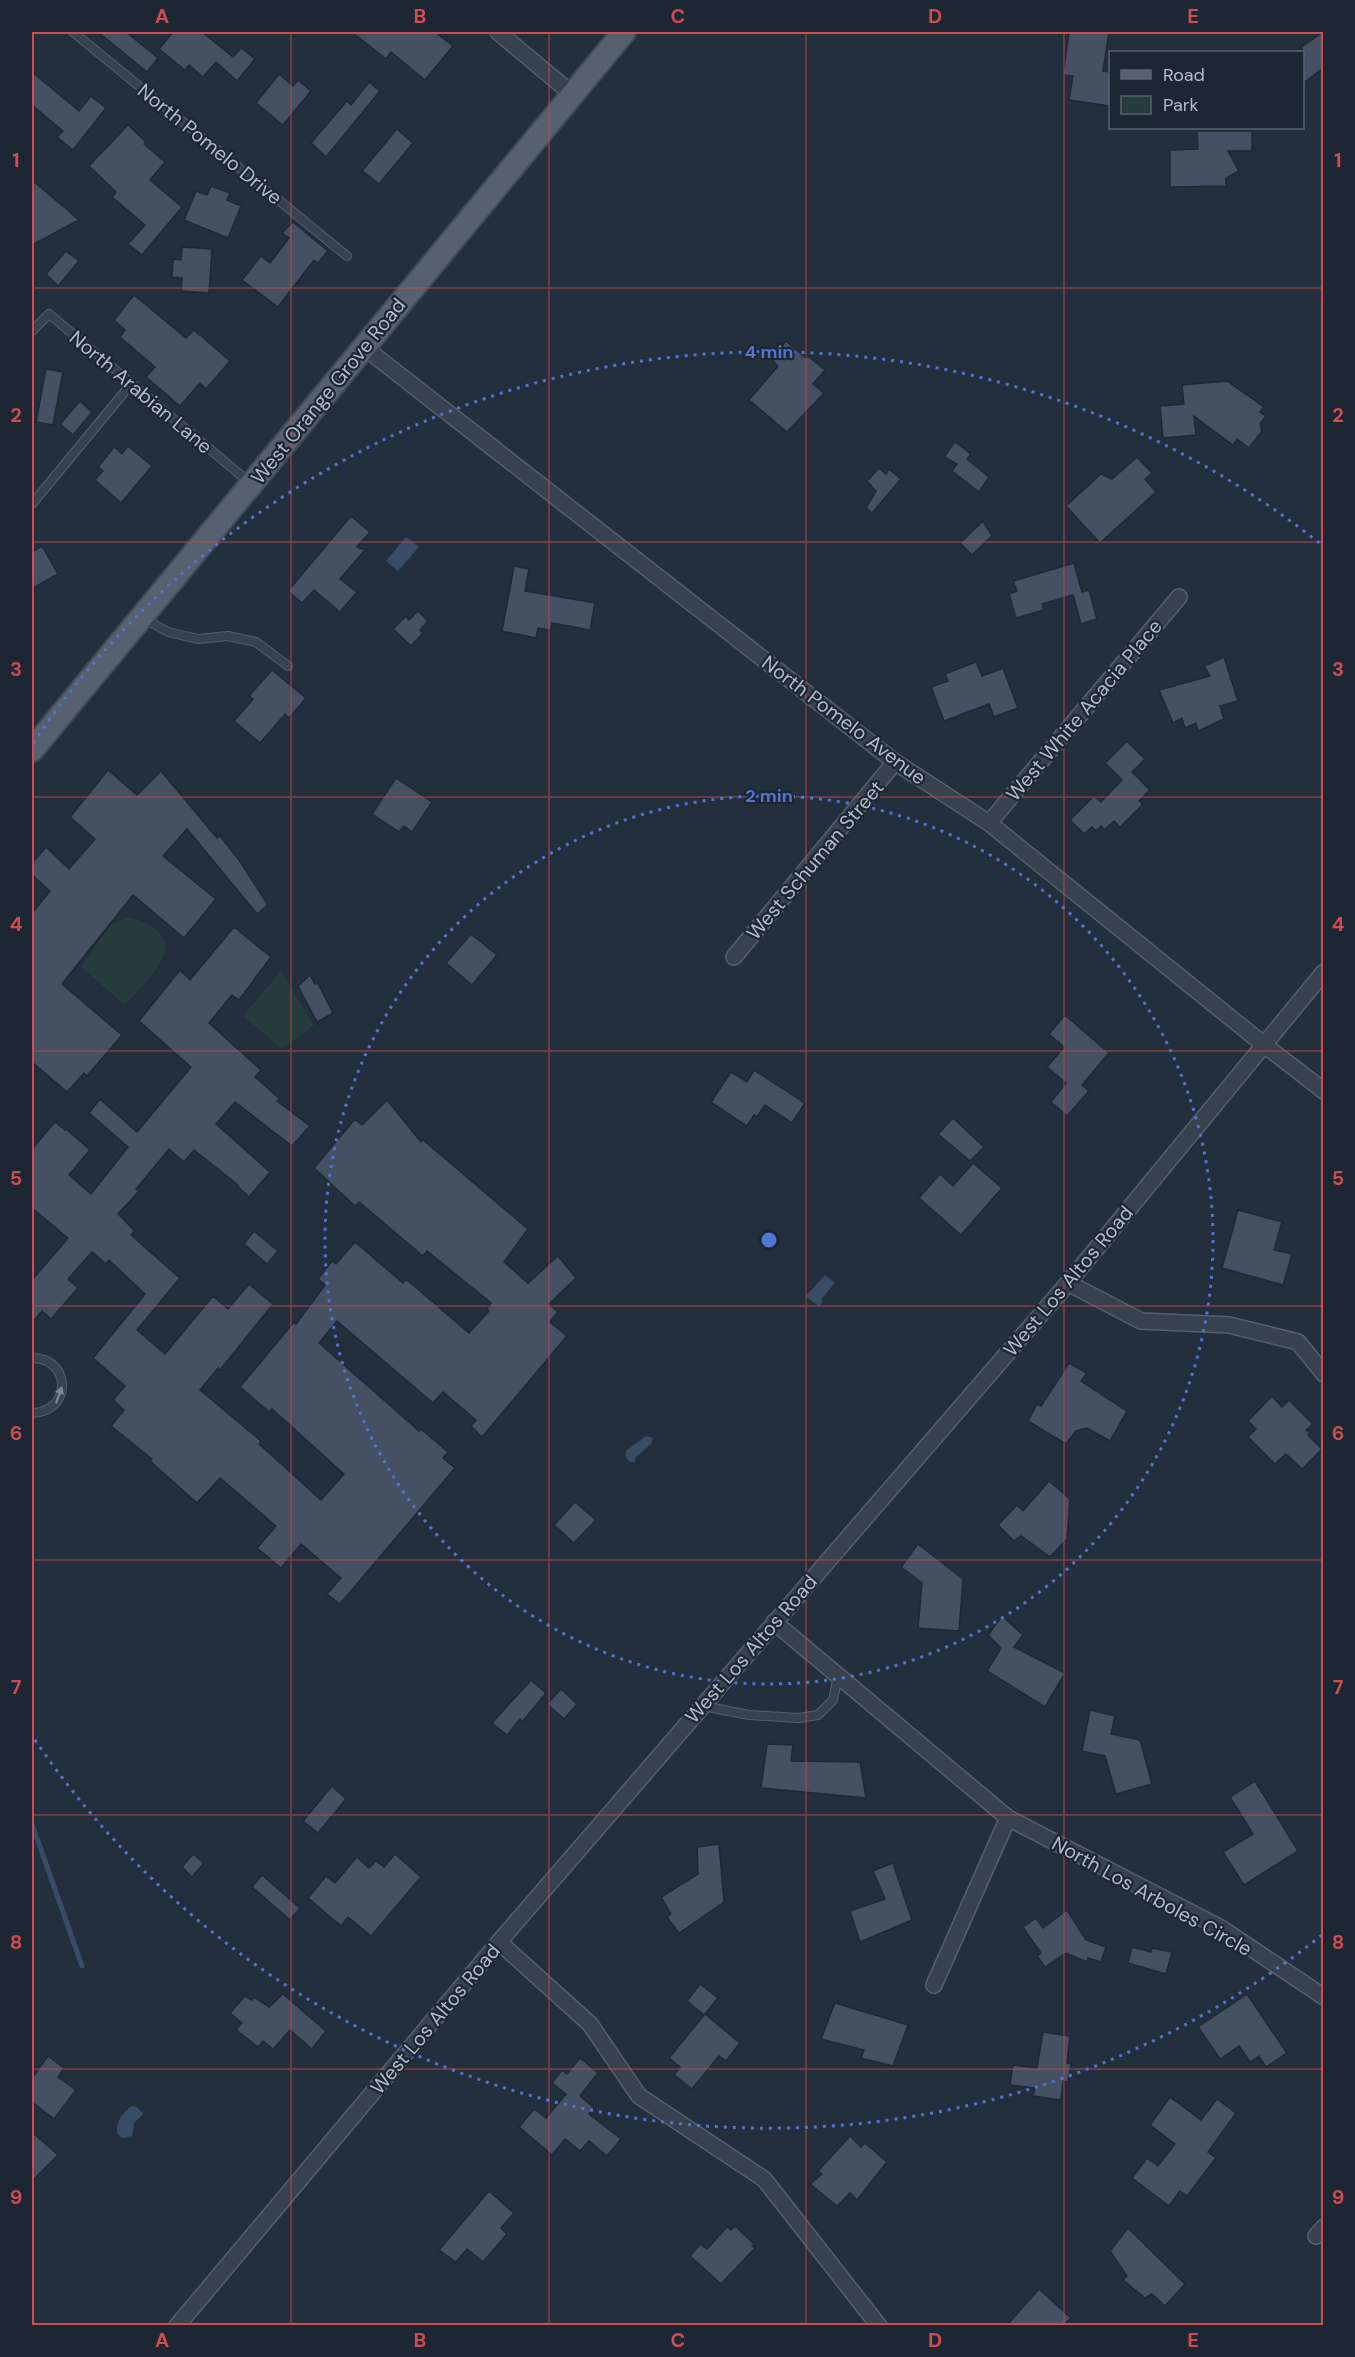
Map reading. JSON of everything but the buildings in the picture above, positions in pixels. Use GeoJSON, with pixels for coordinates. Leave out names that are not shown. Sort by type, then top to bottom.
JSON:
{"type":"FeatureCollection","features":[{"type":"Feature","properties":{"kind":"main road","name":"West Orange Grove Road"},"geometry":{"type":"LineString","coordinates":[[32,750],[365,348],[571,93],[624,32]]}},
{"type":"Feature","properties":{"kind":"street"},"geometry":{"type":"LineString","coordinates":[[498,32],[571,93]]}},
{"type":"Feature","properties":{"kind":"street","name":"North Pomelo Avenue"},"geometry":{"type":"LineString","coordinates":[[365,348],[895,762],[989,823],[1323,1091]]}},
{"type":"Feature","properties":{"kind":"street","name":"West White Acacia Place"},"geometry":{"type":"LineString","coordinates":[[989,823],[1179,597]]}},
{"type":"Feature","properties":{"kind":"street","name":"West Schuman Street"},"geometry":{"type":"LineString","coordinates":[[734,957],[895,762]]}},
{"type":"Feature","properties":{"kind":"street","name":"West Los Altos Road"},"geometry":{"type":"LineString","coordinates":[[177,2325],[500,1942],[1068,1283],[1323,972]]}},
{"type":"Feature","properties":{"kind":"street"},"geometry":{"type":"LineString","coordinates":[[1068,1283],[1141,1321],[1229,1325],[1298,1342],[1323,1374]]}},
{"type":"Feature","properties":{"kind":"street","name":"North Los Arboles Circle"},"geometry":{"type":"LineString","coordinates":[[774,1622],[1008,1818],[1221,1928],[1323,1997]]}},
{"type":"Feature","properties":{"kind":"street"},"geometry":{"type":"LineString","coordinates":[[934,1985],[1008,1818]]}},
{"type":"Feature","properties":{"kind":"street"},"geometry":{"type":"LineString","coordinates":[[500,1942],[590,2024],[639,2096],[764,2179],[879,2325]]}},
{"type":"Feature","properties":{"kind":"lane","name":"North Pomelo Drive"},"geometry":{"type":"LineString","coordinates":[[73,32],[347,256]]}},
{"type":"Feature","properties":{"kind":"lane","name":"North Arabian Lane"},"geometry":{"type":"LineString","coordinates":[[32,331],[49,314],[252,484]]}},
{"type":"Feature","properties":{"kind":"lane"},"geometry":{"type":"LineString","coordinates":[[32,504],[131,384]]}},
{"type":"Feature","properties":{"kind":"lane"},"geometry":{"type":"LineString","coordinates":[[142,617],[168,632],[198,639],[228,636],[256,642],[288,666]]}},
{"type":"Feature","properties":{"kind":"lane"},"geometry":{"type":"LineString","coordinates":[[32,1358],[43,1358],[58,1369],[62,1387],[55,1404],[48,1410],[32,1413]]}},
{"type":"Feature","properties":{"kind":"lane"},"geometry":{"type":"LineString","coordinates":[[703,1706],[749,1715],[799,1718],[818,1715],[833,1700],[838,1676]]}},
{"type":"Feature","properties":{"kind":"green space"},"geometry":{"type":"Polygon","coordinates":[[[128,917],[149,925],[161,934],[165,945],[157,968],[125,1005],[81,967],[111,925],[128,917]]]}},
{"type":"Feature","properties":{"kind":"green space"},"geometry":{"type":"Polygon","coordinates":[[[281,971],[314,1025],[282,1049],[243,1016],[281,971]]]}},
{"type":"Feature","properties":{"kind":"water"},"geometry":{"type":"Polygon","coordinates":[[[406,537],[419,547],[398,571],[386,561],[406,537]]]}},
{"type":"Feature","properties":{"kind":"water"},"geometry":{"type":"Polygon","coordinates":[[[825,1275],[835,1283],[822,1298],[819,1307],[806,1296],[825,1275]]]}},
{"type":"Feature","properties":{"kind":"water"},"geometry":{"type":"Polygon","coordinates":[[[646,1436],[653,1438],[651,1444],[635,1458],[635,1462],[630,1462],[626,1457],[626,1451],[646,1436]]]}},
{"type":"Feature","properties":{"kind":"water"},"geometry":{"type":"Polygon","coordinates":[[[132,2106],[137,2107],[143,2114],[134,2123],[132,2136],[122,2138],[117,2133],[118,2121],[132,2106]]]}},
{"type":"Feature","properties":{"kind":"waterway"},"geometry":{"type":"LineString","coordinates":[[32,1824],[82,1966]]}}]}
